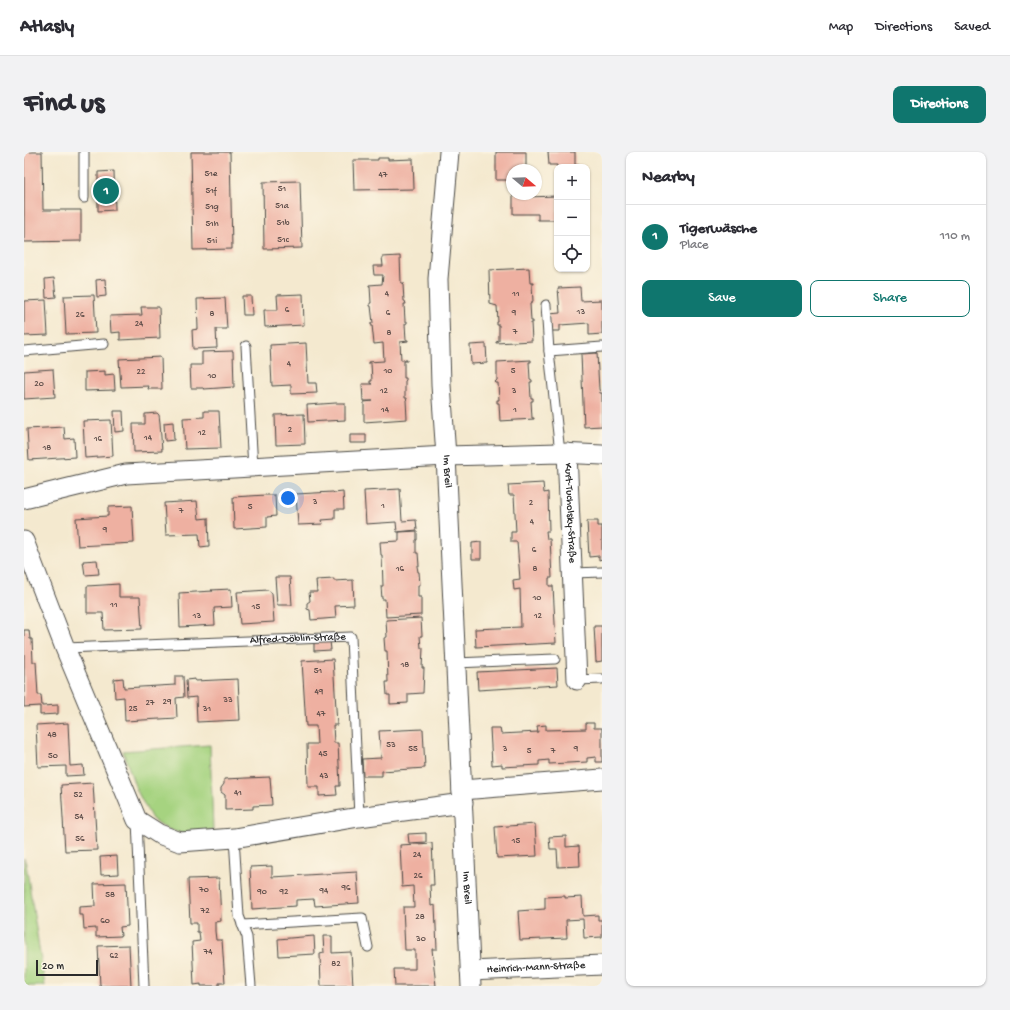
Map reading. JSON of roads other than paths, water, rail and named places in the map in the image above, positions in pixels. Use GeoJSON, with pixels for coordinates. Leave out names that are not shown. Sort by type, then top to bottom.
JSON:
{"type":"FeatureCollection","features":[{"type":"Feature","properties":{"kind":"street","name":"Im Breil"},"geometry":{"type":"LineString","coordinates":[[449,152],[438,279],[441,385],[446,456],[470,978]]}},
{"type":"Feature","properties":{"kind":"street","name":"Kurt-Tucholsky-Straße"},"geometry":{"type":"LineString","coordinates":[[564,453],[573,573],[577,680]]}},
{"type":"Feature","properties":{"kind":"street","name":"Kurt-Tucholsky-Straße"},"geometry":{"type":"LineString","coordinates":[[446,456],[564,453],[602,455]]}},
{"type":"Feature","properties":{"kind":"street"},"geometry":{"type":"LineString","coordinates":[[24,499],[126,474],[446,456]]}},
{"type":"Feature","properties":{"kind":"street"},"geometry":{"type":"LineString","coordinates":[[24,541],[136,820],[159,834],[180,842],[234,838],[358,817],[462,797],[602,779]]}},
{"type":"Feature","properties":{"kind":"street","name":"Heinrich-Mann-Straße"},"geometry":{"type":"LineString","coordinates":[[470,978],[602,966]]}},
{"type":"Feature","properties":{"kind":"lane"},"geometry":{"type":"LineString","coordinates":[[84,152],[84,198]]}},
{"type":"Feature","properties":{"kind":"lane","name":"Kurt-Tucholsky-Straße"},"geometry":{"type":"LineString","coordinates":[[546,305],[549,351],[564,453]]}},
{"type":"Feature","properties":{"kind":"lane"},"geometry":{"type":"LineString","coordinates":[[24,351],[104,344]]}},
{"type":"Feature","properties":{"kind":"lane"},"geometry":{"type":"LineString","coordinates":[[246,346],[253,468]]}},
{"type":"Feature","properties":{"kind":"lane"},"geometry":{"type":"LineString","coordinates":[[549,351],[602,347]]}},
{"type":"Feature","properties":{"kind":"lane","name":"Kurt-Tucholsky-Straße"},"geometry":{"type":"LineString","coordinates":[[573,573],[602,572]]}},
{"type":"Feature","properties":{"kind":"lane","name":"Alfred-Döblin-Straße"},"geometry":{"type":"LineString","coordinates":[[66,648],[351,637],[358,817]]}},
{"type":"Feature","properties":{"kind":"lane"},"geometry":{"type":"LineString","coordinates":[[456,663],[555,659]]}},
{"type":"Feature","properties":{"kind":"lane","name":"Kurt-Tucholsky-Straße"},"geometry":{"type":"LineString","coordinates":[[577,680],[602,679]]}},
{"type":"Feature","properties":{"kind":"lane"},"geometry":{"type":"LineString","coordinates":[[136,820],[144,986]]}},
{"type":"Feature","properties":{"kind":"lane"},"geometry":{"type":"LineString","coordinates":[[234,838],[239,916],[247,937],[251,986]]}},
{"type":"Feature","properties":{"kind":"lane"},"geometry":{"type":"LineString","coordinates":[[242,925],[362,918],[368,947]]}},
{"type":"Feature","properties":{"kind":"place","name":"Tigerwäsche"},"geometry":{"type":"Point","coordinates":[106,191]}}]}
